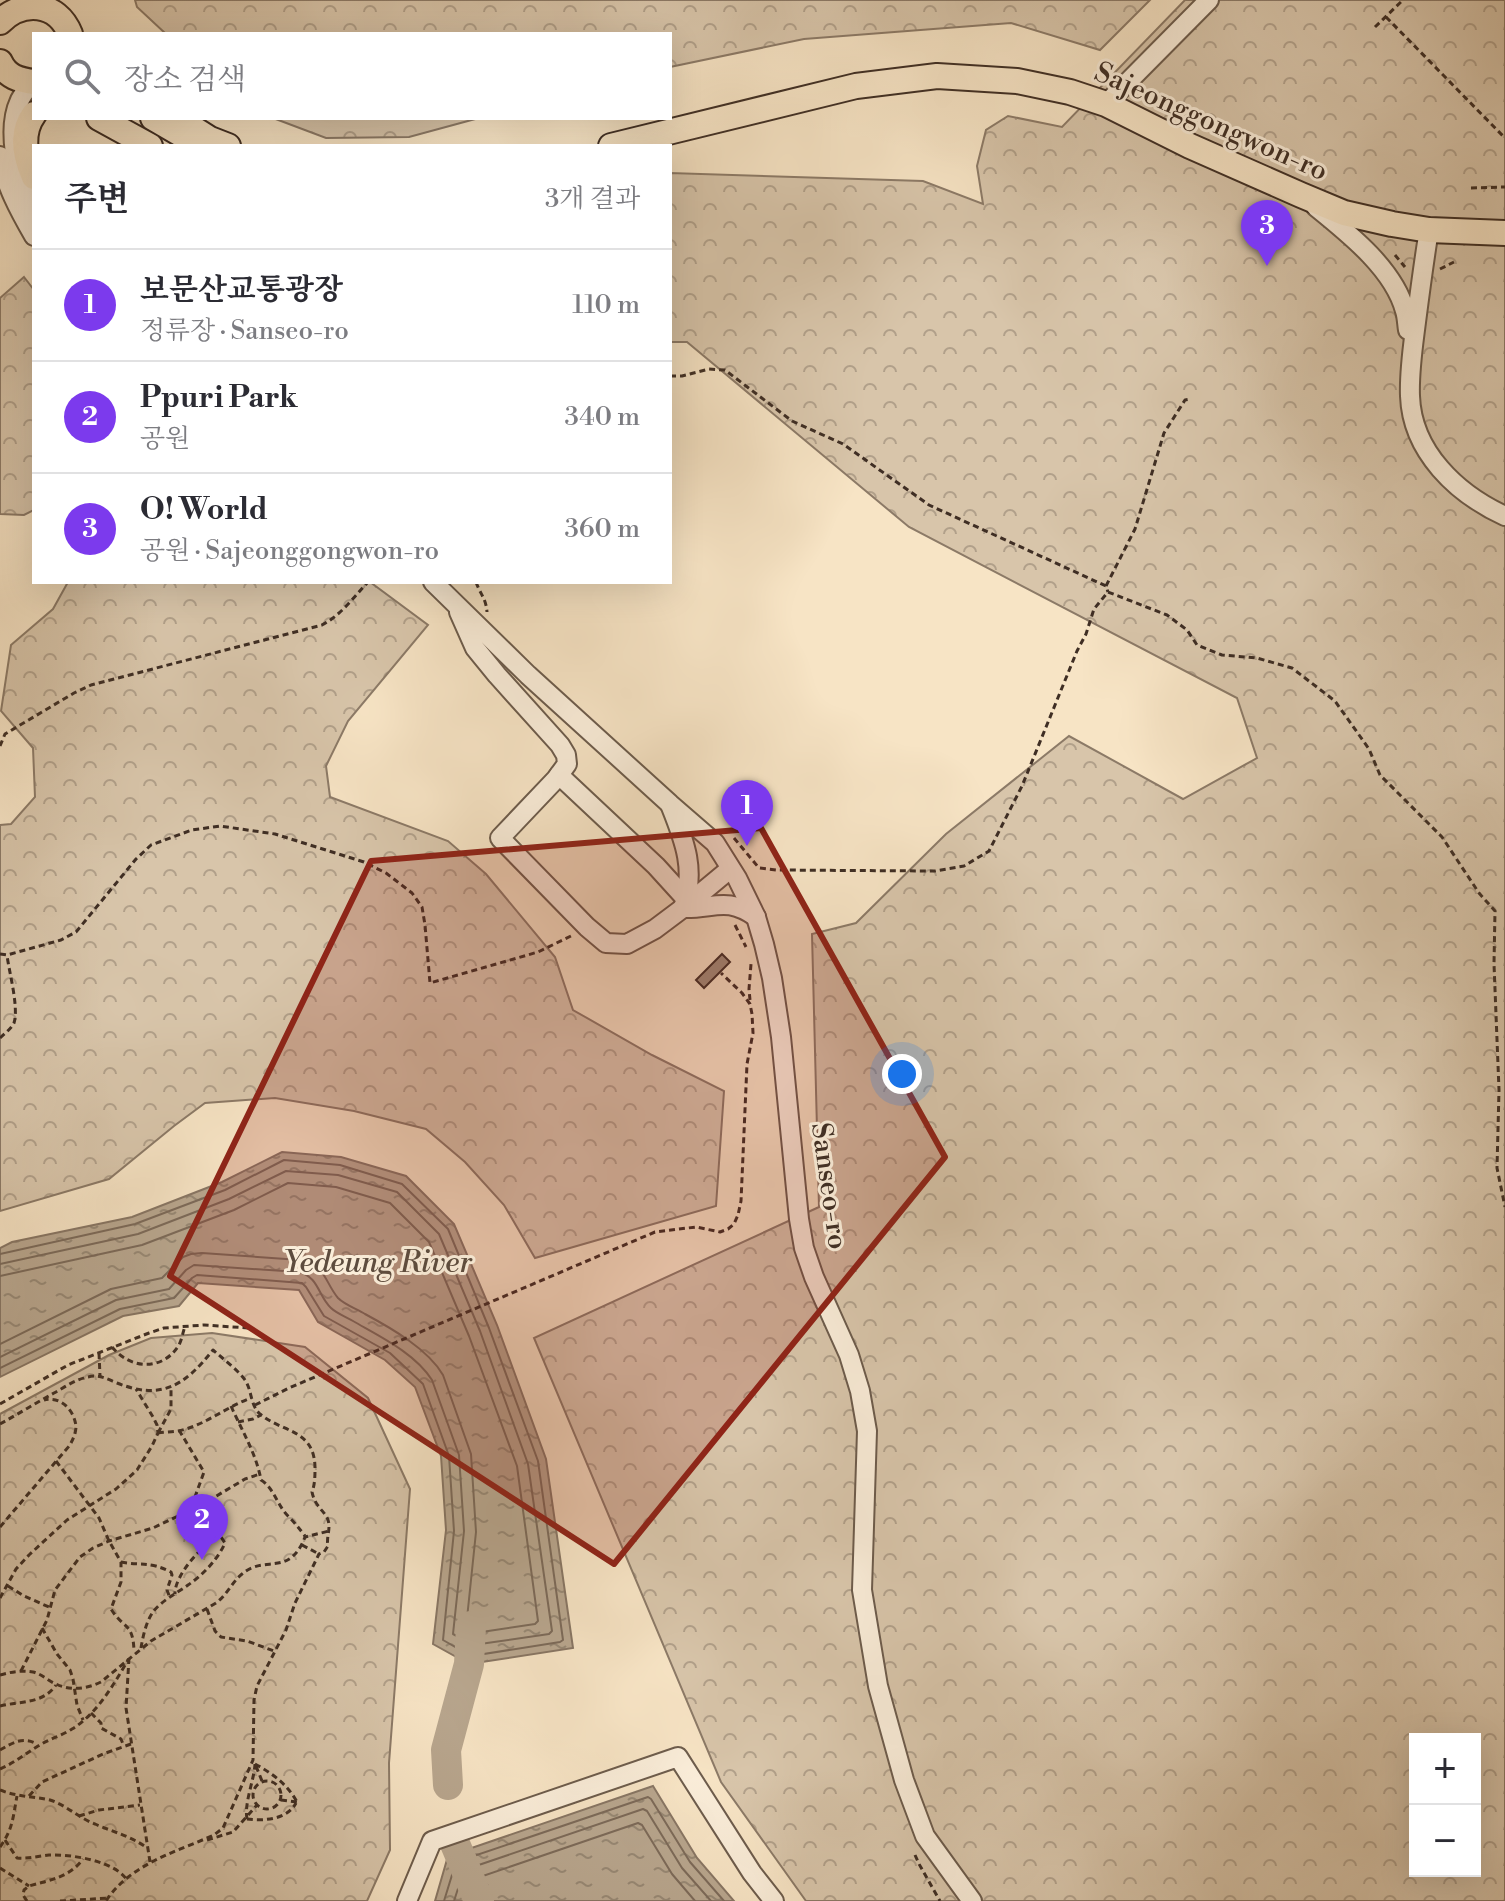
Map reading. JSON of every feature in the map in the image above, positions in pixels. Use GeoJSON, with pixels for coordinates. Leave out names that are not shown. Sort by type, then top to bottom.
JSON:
{"type":"FeatureCollection","features":[{"type":"Feature","properties":{"kind":"main road"},"geometry":{"type":"LineString","coordinates":[[11,10],[56,3]]}},
{"type":"Feature","properties":{"kind":"main road"},"geometry":{"type":"LineString","coordinates":[[56,3],[69,32]]}},
{"type":"Feature","properties":{"kind":"main road"},"geometry":{"type":"LineString","coordinates":[[56,3],[80,32]]}},
{"type":"Feature","properties":{"kind":"main road"},"geometry":{"type":"LineString","coordinates":[[0,62],[4,71],[18,80],[32,82]]}},
{"type":"Feature","properties":{"kind":"main road","name":"Sajeonggongwon-ro"},"geometry":{"type":"LineString","coordinates":[[619,144],[856,86],[937,76],[1017,81],[1070,92],[1106,104],[1190,146],[1344,213],[1429,230],[1505,233]]}},
{"type":"Feature","properties":{"kind":"main road"},"geometry":{"type":"LineString","coordinates":[[32,118],[26,128],[25,141],[32,173]]}},
{"type":"Feature","properties":{"kind":"main road"},"geometry":{"type":"LineString","coordinates":[[103,120],[146,144]]}},
{"type":"Feature","properties":{"kind":"main road"},"geometry":{"type":"LineString","coordinates":[[132,120],[173,144]]}},
{"type":"Feature","properties":{"kind":"main road"},"geometry":{"type":"LineString","coordinates":[[156,120],[198,144]]}},
{"type":"Feature","properties":{"kind":"main road"},"geometry":{"type":"LineString","coordinates":[[180,120],[223,144]]}},
{"type":"Feature","properties":{"kind":"street"},"geometry":{"type":"LineString","coordinates":[[1106,104],[1209,0]]}},
{"type":"Feature","properties":{"kind":"street"},"geometry":{"type":"LineString","coordinates":[[32,83],[24,89],[11,117],[11,144],[32,229]]}},
{"type":"Feature","properties":{"kind":"street"},"geometry":{"type":"LineString","coordinates":[[0,156],[4,173],[26,208]]}},
{"type":"Feature","properties":{"kind":"street"},"geometry":{"type":"LineString","coordinates":[[0,181],[26,208]]}},
{"type":"Feature","properties":{"kind":"street"},"geometry":{"type":"LineString","coordinates":[[1301,195],[1349,234],[1392,283],[1405,310],[1411,354]]}},
{"type":"Feature","properties":{"kind":"street"},"geometry":{"type":"LineString","coordinates":[[1429,230],[1411,354],[1410,399],[1414,420],[1425,450],[1451,481],[1505,516]]}},
{"type":"Feature","properties":{"kind":"street","name":"Sanseo-ro"},"geometry":{"type":"LineString","coordinates":[[435,584],[528,675],[715,843],[756,917],[772,978],[781,1037],[804,1248],[849,1355],[860,1391],[867,1431],[862,1590],[878,1686],[904,1780],[925,1836],[972,1901]]}},
{"type":"Feature","properties":{"kind":"street"},"geometry":{"type":"LineString","coordinates":[[454,602],[475,648],[566,755],[567,764],[559,775],[500,838],[587,927],[606,943],[627,944],[655,929],[730,869]]}},
{"type":"Feature","properties":{"kind":"street"},"geometry":{"type":"LineString","coordinates":[[559,775],[656,866],[685,904],[697,909],[728,904],[756,917]]}},
{"type":"Feature","properties":{"kind":"street"},"geometry":{"type":"LineString","coordinates":[[670,804],[688,851],[685,904]]}},
{"type":"Feature","properties":{"kind":"street"},"geometry":{"type":"LineString","coordinates":[[407,1901],[432,1841],[678,1757],[752,1873],[774,1901]]}},
{"type":"Feature","properties":{"kind":"path"},"geometry":{"type":"LineString","coordinates":[[1375,27],[1403,0]]}},
{"type":"Feature","properties":{"kind":"path"},"geometry":{"type":"LineString","coordinates":[[1386,17],[1505,138]]}},
{"type":"Feature","properties":{"kind":"path"},"geometry":{"type":"LineString","coordinates":[[1471,188],[1505,187]]}},
{"type":"Feature","properties":{"kind":"path"},"geometry":{"type":"LineString","coordinates":[[672,376],[709,369],[725,370],[792,421],[843,444],[929,505],[1106,586]]}},
{"type":"Feature","properties":{"kind":"path"},"geometry":{"type":"LineString","coordinates":[[1108,592],[1106,586],[1135,529],[1164,433],[1185,400],[1191,399]]}},
{"type":"Feature","properties":{"kind":"path"},"geometry":{"type":"LineString","coordinates":[[0,746],[5,734],[91,685],[322,625],[345,608],[366,584]]}},
{"type":"Feature","properties":{"kind":"path"},"geometry":{"type":"LineString","coordinates":[[729,832],[759,868],[776,870],[935,871],[964,866],[989,851],[1022,786],[1094,609],[1108,592]]}},
{"type":"Feature","properties":{"kind":"path"},"geometry":{"type":"LineString","coordinates":[[1108,592],[1167,615],[1187,630],[1197,645],[1222,655],[1257,658],[1292,668],[1335,701],[1369,749],[1380,775],[1442,837],[1479,893],[1495,911],[1499,1090],[1497,1168],[1505,1207]]}},
{"type":"Feature","properties":{"kind":"path"},"geometry":{"type":"LineString","coordinates":[[0,954],[7,955],[70,936],[88,919],[143,851],[168,838],[206,827],[253,829],[275,834],[364,862],[386,873],[412,893],[422,907],[430,983],[538,952],[587,927]]}},
{"type":"Feature","properties":{"kind":"path"},"geometry":{"type":"LineString","coordinates":[[732,917],[745,945]]}},
{"type":"Feature","properties":{"kind":"path"},"geometry":{"type":"LineString","coordinates":[[0,1038],[15,1020],[7,955]]}},
{"type":"Feature","properties":{"kind":"path"},"geometry":{"type":"LineString","coordinates":[[752,960],[756,972]]}},
{"type":"Feature","properties":{"kind":"path"},"geometry":{"type":"LineString","coordinates":[[255,1405],[655,1232],[696,1227],[720,1232],[734,1224],[741,1201],[747,1064],[753,1033],[750,967]]}},
{"type":"Feature","properties":{"kind":"path"},"geometry":{"type":"LineString","coordinates":[[721,973],[750,1004]]}},
{"type":"Feature","properties":{"kind":"path"},"geometry":{"type":"LineString","coordinates":[[0,1404],[68,1365],[164,1328],[225,1325],[248,1328]]}},
{"type":"Feature","properties":{"kind":"path"},"geometry":{"type":"LineString","coordinates":[[112,1347],[117,1354],[135,1364],[147,1366],[158,1363],[170,1356],[181,1343],[185,1326]]}},
{"type":"Feature","properties":{"kind":"path"},"geometry":{"type":"LineString","coordinates":[[0,1424],[88,1377],[100,1376],[148,1392],[161,1391],[187,1377],[213,1350],[243,1377],[261,1415],[294,1431],[312,1449],[315,1477],[312,1492],[318,1508],[329,1521],[328,1546],[319,1554],[295,1603],[286,1630],[257,1686],[254,1700],[254,1778],[245,1812],[247,1819]]}},
{"type":"Feature","properties":{"kind":"path"},"geometry":{"type":"LineString","coordinates":[[99,1353],[100,1376]]}},
{"type":"Feature","properties":{"kind":"path"},"geometry":{"type":"LineString","coordinates":[[0,1598],[16,1569],[29,1555],[67,1520],[116,1489],[137,1470],[171,1409],[171,1386]]}},
{"type":"Feature","properties":{"kind":"path"},"geometry":{"type":"LineString","coordinates":[[136,1389],[153,1417],[158,1433]]}},
{"type":"Feature","properties":{"kind":"path"},"geometry":{"type":"LineString","coordinates":[[0,1527],[75,1436],[76,1426],[68,1407],[51,1398],[41,1401]]}},
{"type":"Feature","properties":{"kind":"path"},"geometry":{"type":"LineString","coordinates":[[158,1433],[201,1422],[252,1398]]}},
{"type":"Feature","properties":{"kind":"path"},"geometry":{"type":"LineString","coordinates":[[231,1406],[258,1463],[261,1480],[268,1484],[305,1537]]}},
{"type":"Feature","properties":{"kind":"path"},"geometry":{"type":"LineString","coordinates":[[238,1422],[261,1415]]}},
{"type":"Feature","properties":{"kind":"path"},"geometry":{"type":"LineString","coordinates":[[179,1430],[204,1472],[191,1508],[210,1531],[206,1546]]}},
{"type":"Feature","properties":{"kind":"path"},"geometry":{"type":"LineString","coordinates":[[56,1461],[99,1518],[121,1562],[121,1582],[111,1609],[132,1631],[135,1653]]}},
{"type":"Feature","properties":{"kind":"path"},"geometry":{"type":"LineString","coordinates":[[21,1671],[47,1620],[55,1590],[80,1557],[109,1541],[153,1528],[260,1474]]}},
{"type":"Feature","properties":{"kind":"path"},"geometry":{"type":"LineString","coordinates":[[305,1537],[329,1531]]}},
{"type":"Feature","properties":{"kind":"path"},"geometry":{"type":"LineString","coordinates":[[141,1648],[153,1612],[205,1570],[225,1543],[221,1537],[206,1546],[179,1577],[175,1594]]}},
{"type":"Feature","properties":{"kind":"path"},"geometry":{"type":"LineString","coordinates":[[0,1675],[21,1671],[39,1674],[56,1685],[92,1687],[167,1630],[224,1597],[245,1572],[284,1562],[297,1553],[305,1537]]}},
{"type":"Feature","properties":{"kind":"path"},"geometry":{"type":"LineString","coordinates":[[302,1545],[319,1554]]}},
{"type":"Feature","properties":{"kind":"path"},"geometry":{"type":"LineString","coordinates":[[121,1562],[152,1564],[171,1572],[167,1590],[170,1598]]}},
{"type":"Feature","properties":{"kind":"path"},"geometry":{"type":"LineString","coordinates":[[8,1586],[49,1607]]}},
{"type":"Feature","properties":{"kind":"path"},"geometry":{"type":"LineString","coordinates":[[207,1609],[215,1631],[221,1637],[247,1641],[274,1651]]}},
{"type":"Feature","properties":{"kind":"path"},"geometry":{"type":"LineString","coordinates":[[42,1628],[70,1670],[83,1720]]}},
{"type":"Feature","properties":{"kind":"path"},"geometry":{"type":"LineString","coordinates":[[0,1769],[73,1729],[91,1713],[129,1658]]}},
{"type":"Feature","properties":{"kind":"path"},"geometry":{"type":"LineString","coordinates":[[129,1658],[126,1708],[150,1862]]}},
{"type":"Feature","properties":{"kind":"path"},"geometry":{"type":"LineString","coordinates":[[0,1706],[41,1699],[56,1685]]}},
{"type":"Feature","properties":{"kind":"path"},"geometry":{"type":"LineString","coordinates":[[91,1713],[101,1723],[101,1728],[121,1739],[124,1746]]}},
{"type":"Feature","properties":{"kind":"path"},"geometry":{"type":"LineString","coordinates":[[0,1750],[21,1740],[39,1745]]}},
{"type":"Feature","properties":{"kind":"path"},"geometry":{"type":"LineString","coordinates":[[28,1797],[42,1782],[131,1744]]}},
{"type":"Feature","properties":{"kind":"path"},"geometry":{"type":"LineString","coordinates":[[254,1762],[262,1781]]}},
{"type":"Feature","properties":{"kind":"path"},"geometry":{"type":"LineString","coordinates":[[254,1762],[281,1782],[297,1802]]}},
{"type":"Feature","properties":{"kind":"path"},"geometry":{"type":"LineString","coordinates":[[60,1901],[107,1899],[116,1888],[150,1862],[214,1835],[223,1828],[254,1762]]}},
{"type":"Feature","properties":{"kind":"path"},"geometry":{"type":"LineString","coordinates":[[262,1781],[275,1783],[280,1788],[281,1800],[271,1809],[257,1805],[253,1795],[254,1789],[262,1781]]}},
{"type":"Feature","properties":{"kind":"path"},"geometry":{"type":"LineString","coordinates":[[0,1790],[59,1804],[95,1825],[120,1833],[148,1848]]}},
{"type":"Feature","properties":{"kind":"path"},"geometry":{"type":"LineString","coordinates":[[0,1847],[15,1817],[17,1796]]}},
{"type":"Feature","properties":{"kind":"path"},"geometry":{"type":"LineString","coordinates":[[281,1800],[297,1802]]}},
{"type":"Feature","properties":{"kind":"path"},"geometry":{"type":"LineString","coordinates":[[247,1819],[278,1817],[290,1812],[297,1802]]}},
{"type":"Feature","properties":{"kind":"path"},"geometry":{"type":"LineString","coordinates":[[79,1816],[140,1805]]}},
{"type":"Feature","properties":{"kind":"path"},"geometry":{"type":"LineString","coordinates":[[201,1841],[233,1832],[257,1805]]}},
{"type":"Feature","properties":{"kind":"path"},"geometry":{"type":"LineString","coordinates":[[5,1840],[17,1858],[52,1855],[83,1859],[117,1868],[127,1880]]}},
{"type":"Feature","properties":{"kind":"path"},"geometry":{"type":"LineString","coordinates":[[914,1851],[940,1901]]}},
{"type":"Feature","properties":{"kind":"path"},"geometry":{"type":"LineString","coordinates":[[27,1901],[23,1895],[29,1886],[68,1874],[83,1859]]}},
{"type":"Feature","properties":{"kind":"path"},"geometry":{"type":"LineString","coordinates":[[0,1868],[29,1886]]}},
{"type":"Feature","properties":{"kind":"highlighted area"},"geometry":{"type":"Polygon","coordinates":[[[761,828],[945,1157],[614,1564],[170,1276],[371,861],[761,828]]]}},
{"type":"Feature","properties":{"kind":"green space"},"geometry":{"type":"Polygon","coordinates":[[[135,0],[1150,0],[1100,50],[1011,23],[804,39],[672,67],[672,32],[164,32],[137,7],[135,0]]]}},
{"type":"Feature","properties":{"kind":"green space"},"geometry":{"type":"Polygon","coordinates":[[[1185,0],[1505,0],[1505,1901],[806,1901],[721,1782],[534,1338],[819,1207],[812,934],[856,923],[946,834],[1069,736],[1183,799],[1257,758],[1237,698],[909,527],[687,342],[672,342],[672,173],[923,181],[983,204],[977,166],[986,130],[1008,116],[1062,127],[1185,0]]]}},
{"type":"Feature","properties":{"kind":"green space"},"geometry":{"type":"Polygon","coordinates":[[[278,120],[472,120],[409,137],[326,138],[278,120]]]}},
{"type":"Feature","properties":{"kind":"green space"},"geometry":{"type":"Polygon","coordinates":[[[24,277],[32,287],[32,511],[24,515],[0,514],[0,298],[24,277]]]}},
{"type":"Feature","properties":{"kind":"green space"},"geometry":{"type":"Polygon","coordinates":[[[67,584],[373,584],[428,625],[348,721],[326,766],[330,797],[448,841],[486,874],[555,957],[573,1010],[724,1091],[716,1206],[535,1258],[504,1205],[465,1162],[426,1129],[354,1111],[275,1098],[205,1103],[109,1179],[0,1211],[0,825],[11,824],[35,797],[33,748],[1,711],[11,645],[53,609],[67,584]]]}},
{"type":"Feature","properties":{"kind":"green space"},"geometry":{"type":"Polygon","coordinates":[[[212,1333],[305,1347],[368,1398],[410,1489],[389,1763],[390,1850],[367,1901],[0,1901],[0,1414],[109,1355],[151,1338],[212,1333]]]}},
{"type":"Feature","properties":{"kind":"water","name":"Yedeung River"},"geometry":{"type":"Polygon","coordinates":[[[282,1152],[341,1157],[406,1176],[454,1224],[497,1325],[546,1459],[573,1648],[469,1664],[433,1644],[446,1530],[441,1456],[415,1387],[385,1360],[318,1322],[299,1290],[198,1283],[179,1306],[123,1316],[0,1377],[0,1248],[12,1242],[132,1217],[222,1182],[282,1152]]]}},
{"type":"Feature","properties":{"kind":"water"},"geometry":{"type":"Polygon","coordinates":[[[653,1786],[697,1858],[734,1901],[435,1901],[448,1856],[653,1786]]]}},
{"type":"Feature","properties":{"kind":"building"},"geometry":{"type":"Polygon","coordinates":[[[722,954],[730,962],[704,988],[696,980],[722,954]]]}},
{"type":"Feature","properties":{"kind":"waterway"},"geometry":{"type":"LineString","coordinates":[[448,1785],[446,1750],[469,1664],[471,1626]]}},
{"type":"Feature","properties":{"kind":"waterway"},"geometry":{"type":"LineString","coordinates":[[453,1839],[479,1901]]}},
{"type":"Feature","properties":{"kind":"place","name":"O! World"},"geometry":{"type":"Point","coordinates":[1267,266]}},
{"type":"Feature","properties":{"kind":"place","name":"보문산교통광장"},"geometry":{"type":"Point","coordinates":[747,846]}},
{"type":"Feature","properties":{"kind":"place","name":"Ppuri Park"},"geometry":{"type":"Point","coordinates":[202,1560]}}]}
